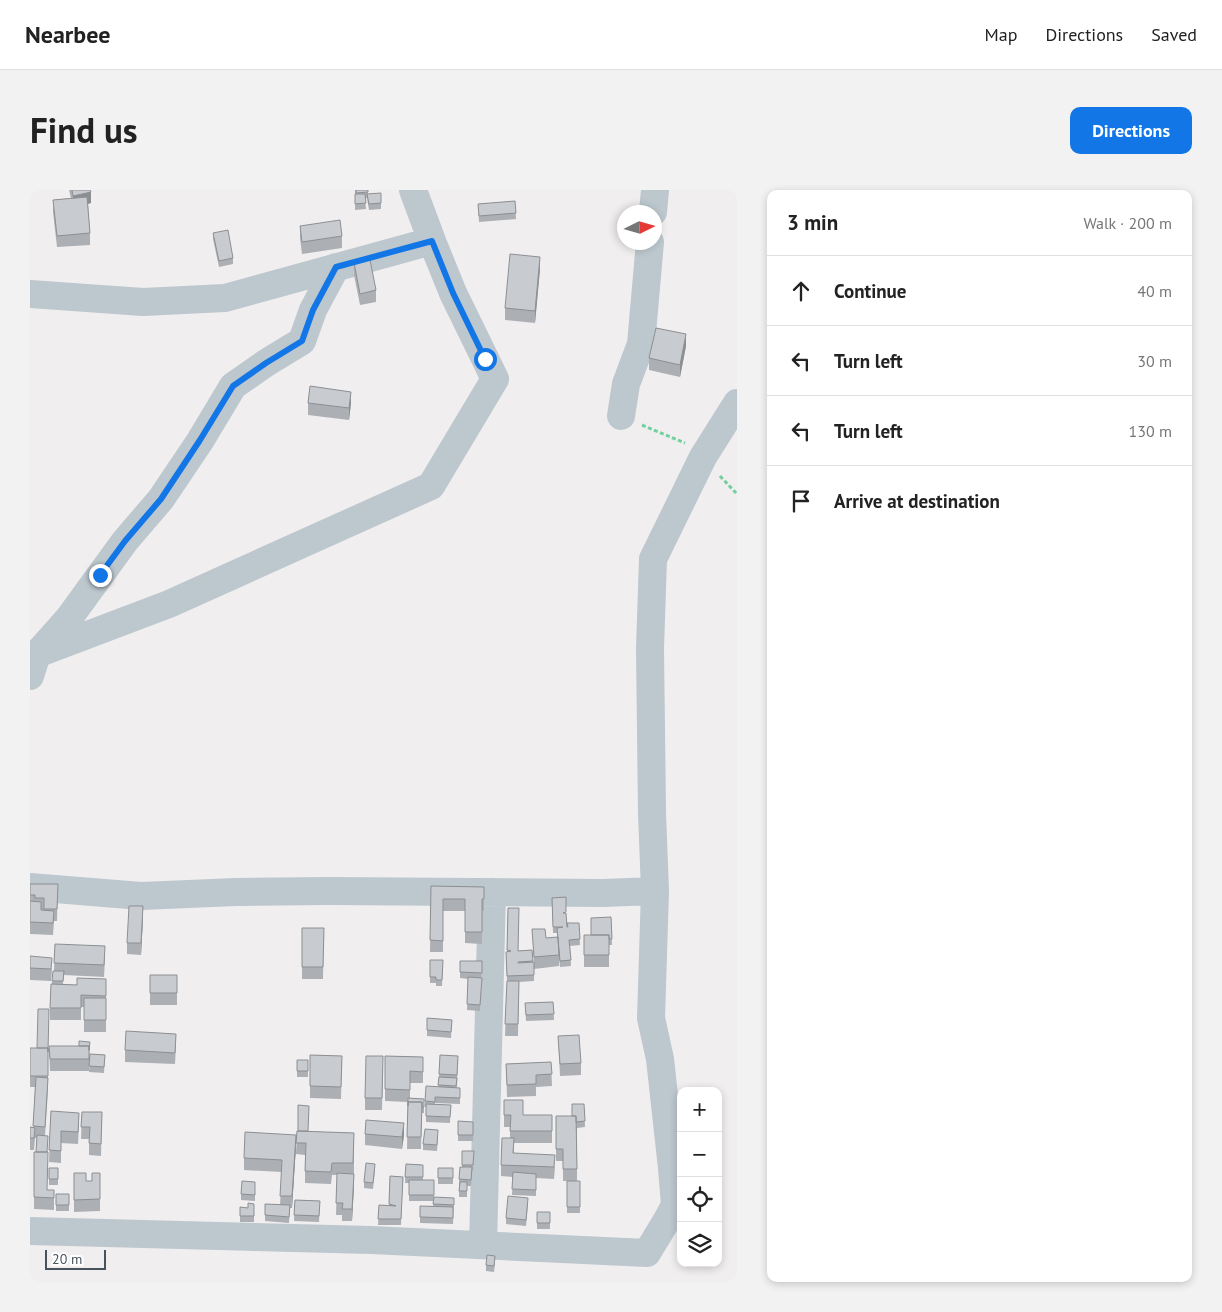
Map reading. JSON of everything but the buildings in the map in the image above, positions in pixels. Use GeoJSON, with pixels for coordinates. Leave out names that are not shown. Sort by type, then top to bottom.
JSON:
{"type":"FeatureCollection","features":[{"type":"Feature","properties":{"kind":"street"},"geometry":{"type":"LineString","coordinates":[[34,665],[431,486],[495,379],[453,293],[413,190]]}},
{"type":"Feature","properties":{"kind":"street"},"geometry":{"type":"LineString","coordinates":[[654,205],[655,190]]}},
{"type":"Feature","properties":{"kind":"street"},"geometry":{"type":"LineString","coordinates":[[30,294],[143,302],[225,298],[432,241]]}},
{"type":"Feature","properties":{"kind":"street"},"geometry":{"type":"LineString","coordinates":[[621,416],[626,384],[641,344],[649,250]]}},
{"type":"Feature","properties":{"kind":"street"},"geometry":{"type":"LineString","coordinates":[[34,665],[125,541],[161,499],[233,386],[302,341],[313,310],[336,267]]}},
{"type":"Feature","properties":{"kind":"street"},"geometry":{"type":"LineString","coordinates":[[30,1231],[371,1240],[647,1253],[675,1205],[660,1059],[651,1018],[655,891],[650,648],[653,559],[703,458],[737,403]]}},
{"type":"Feature","properties":{"kind":"street"},"geometry":{"type":"LineString","coordinates":[[30,887],[141,896],[329,891],[603,893],[655,891]]}},
{"type":"Feature","properties":{"kind":"street"},"geometry":{"type":"LineString","coordinates":[[483,1245],[492,892]]}},
{"type":"Feature","properties":{"kind":"route"},"geometry":{"type":"LineString","coordinates":[[100,575],[125,541],[161,499],[233,386],[302,341],[313,310],[336,267],[432,241],[453,293],[485,359]]}}]}
